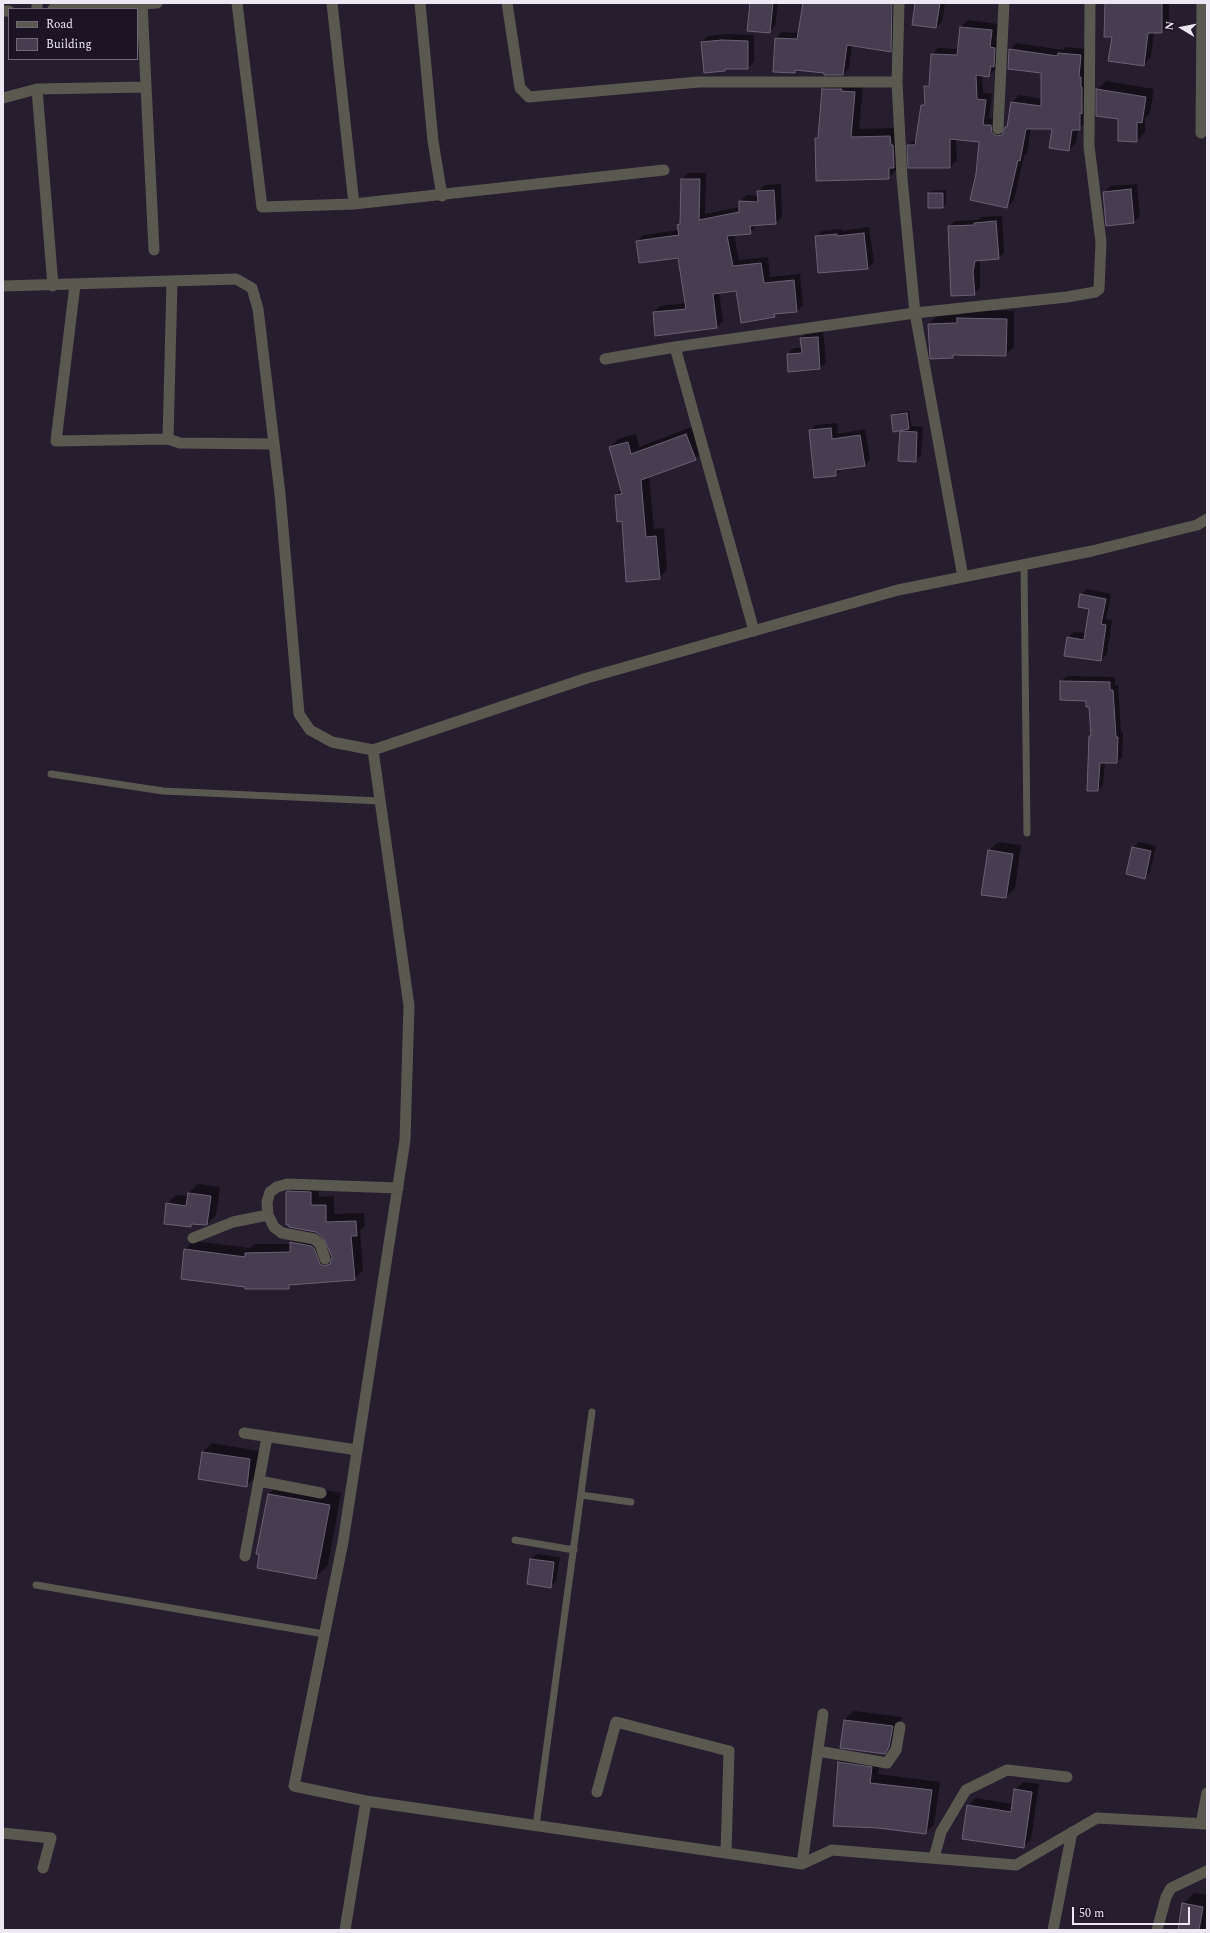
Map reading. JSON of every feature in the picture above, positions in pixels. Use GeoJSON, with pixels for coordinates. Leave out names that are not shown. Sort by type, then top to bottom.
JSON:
{"type":"FeatureCollection","features":[{"type":"Feature","properties":{"kind":"street"},"geometry":{"type":"LineString","coordinates":[[71,8],[157,3]]}},
{"type":"Feature","properties":{"kind":"street"},"geometry":{"type":"LineString","coordinates":[[237,3],[262,207],[354,204],[442,196],[664,170]]}},
{"type":"Feature","properties":{"kind":"street"},"geometry":{"type":"LineString","coordinates":[[332,3],[354,204]]}},
{"type":"Feature","properties":{"kind":"street"},"geometry":{"type":"LineString","coordinates":[[420,3],[433,140],[442,196]]}},
{"type":"Feature","properties":{"kind":"street"},"geometry":{"type":"LineString","coordinates":[[507,3],[520,88],[530,97],[700,82],[897,82]]}},
{"type":"Feature","properties":{"kind":"street"},"geometry":{"type":"LineString","coordinates":[[899,3],[897,82],[902,178],[915,314],[963,577]]}},
{"type":"Feature","properties":{"kind":"street"},"geometry":{"type":"LineString","coordinates":[[998,129],[1004,3]]}},
{"type":"Feature","properties":{"kind":"street"},"geometry":{"type":"LineString","coordinates":[[605,359],[674,347],[915,314],[1067,297],[1095,292],[1099,289],[1101,242],[1089,146],[1090,3]]}},
{"type":"Feature","properties":{"kind":"street"},"geometry":{"type":"LineString","coordinates":[[1201,133],[1202,3]]}},
{"type":"Feature","properties":{"kind":"street"},"geometry":{"type":"LineString","coordinates":[[142,4],[154,250]]}},
{"type":"Feature","properties":{"kind":"street"},"geometry":{"type":"LineString","coordinates":[[3,98],[37,89],[145,87]]}},
{"type":"Feature","properties":{"kind":"street"},"geometry":{"type":"LineString","coordinates":[[37,89],[53,286]]}},
{"type":"Feature","properties":{"kind":"street"},"geometry":{"type":"LineString","coordinates":[[3,286],[53,286],[236,279],[252,288],[258,309],[274,444],[299,714],[310,730],[332,742],[373,750],[587,678],[898,590],[1092,551],[1189,526],[1207,519]]}},
{"type":"Feature","properties":{"kind":"street"},"geometry":{"type":"LineString","coordinates":[[168,439],[172,282]]}},
{"type":"Feature","properties":{"kind":"street"},"geometry":{"type":"LineString","coordinates":[[75,285],[56,442],[168,439],[180,443],[274,444]]}},
{"type":"Feature","properties":{"kind":"street"},"geometry":{"type":"LineString","coordinates":[[674,347],[754,631]]}},
{"type":"Feature","properties":{"kind":"street"},"geometry":{"type":"LineString","coordinates":[[373,750],[409,1006],[405,1140],[343,1542],[294,1786],[366,1801],[802,1864],[832,1850],[1016,1865],[1097,1818],[1204,1824],[1207,1793]]}},
{"type":"Feature","properties":{"kind":"street"},"geometry":{"type":"LineString","coordinates":[[325,1259],[320,1244],[314,1239],[282,1233],[274,1227],[268,1215],[267,1202],[270,1192],[277,1187],[287,1184],[398,1188]]}},
{"type":"Feature","properties":{"kind":"street"},"geometry":{"type":"LineString","coordinates":[[193,1238],[233,1222],[268,1215]]}},
{"type":"Feature","properties":{"kind":"street"},"geometry":{"type":"LineString","coordinates":[[244,1433],[357,1450]]}},
{"type":"Feature","properties":{"kind":"street"},"geometry":{"type":"LineString","coordinates":[[245,1556],[267,1437]]}},
{"type":"Feature","properties":{"kind":"street"},"geometry":{"type":"LineString","coordinates":[[259,1481],[321,1493]]}},
{"type":"Feature","properties":{"kind":"street"},"geometry":{"type":"LineString","coordinates":[[802,1864],[823,1714]]}},
{"type":"Feature","properties":{"kind":"street"},"geometry":{"type":"LineString","coordinates":[[597,1792],[616,1722],[729,1751],[726,1853]]}},
{"type":"Feature","properties":{"kind":"street"},"geometry":{"type":"LineString","coordinates":[[818,1751],[887,1763],[896,1750],[900,1727]]}},
{"type":"Feature","properties":{"kind":"street"},"geometry":{"type":"LineString","coordinates":[[934,1858],[941,1832],[966,1790],[1007,1770],[1067,1777]]}},
{"type":"Feature","properties":{"kind":"street"},"geometry":{"type":"LineString","coordinates":[[346,1930],[366,1801]]}},
{"type":"Feature","properties":{"kind":"street"},"geometry":{"type":"LineString","coordinates":[[1053,1930],[1072,1832]]}},
{"type":"Feature","properties":{"kind":"street"},"geometry":{"type":"LineString","coordinates":[[3,1833],[51,1838],[43,1868]]}},
{"type":"Feature","properties":{"kind":"street"},"geometry":{"type":"LineString","coordinates":[[1157,1930],[1166,1897],[1171,1888],[1207,1871]]}},
{"type":"Feature","properties":{"kind":"lane"},"geometry":{"type":"LineString","coordinates":[[1024,565],[1028,833]]}},
{"type":"Feature","properties":{"kind":"lane"},"geometry":{"type":"LineString","coordinates":[[51,774],[163,792],[380,801]]}},
{"type":"Feature","properties":{"kind":"lane"},"geometry":{"type":"LineString","coordinates":[[536,1826],[592,1412]]}},
{"type":"Feature","properties":{"kind":"lane"},"geometry":{"type":"LineString","coordinates":[[581,1495],[631,1502]]}},
{"type":"Feature","properties":{"kind":"lane"},"geometry":{"type":"LineString","coordinates":[[516,1540],[574,1550]]}},
{"type":"Feature","properties":{"kind":"lane"},"geometry":{"type":"LineString","coordinates":[[36,1585],[324,1634]]}},
{"type":"Feature","properties":{"kind":"building"},"geometry":{"type":"Polygon","coordinates":[[[750,3],[773,3],[770,33],[747,31],[750,3]]]}},
{"type":"Feature","properties":{"kind":"building"},"geometry":{"type":"Polygon","coordinates":[[[803,3],[892,3],[891,52],[847,45],[843,75],[824,75],[824,73],[795,70],[795,73],[773,72],[775,38],[797,39],[803,3]]]}},
{"type":"Feature","properties":{"kind":"building"},"geometry":{"type":"Polygon","coordinates":[[[915,3],[940,3],[936,28],[912,25],[915,3]]]}},
{"type":"Feature","properties":{"kind":"building"},"geometry":{"type":"Polygon","coordinates":[[[1105,3],[1162,3],[1162,33],[1148,33],[1144,66],[1108,61],[1112,37],[1104,37],[1105,3]]]}},
{"type":"Feature","properties":{"kind":"building"},"geometry":{"type":"Polygon","coordinates":[[[960,27],[992,30],[990,47],[995,48],[994,67],[991,66],[989,77],[976,75],[977,99],[986,100],[983,125],[991,125],[992,133],[997,136],[1002,135],[1005,127],[1007,127],[1011,102],[1041,106],[1041,73],[1008,69],[1009,49],[1057,56],[1058,53],[1081,55],[1079,77],[1081,77],[1082,87],[1082,114],[1080,113],[1080,130],[1072,130],[1069,151],[1049,148],[1052,129],[1026,129],[1020,161],[1018,160],[1007,208],[970,200],[976,174],[979,142],[950,139],[950,168],[908,168],[907,145],[915,145],[921,105],[925,105],[924,86],[929,86],[931,54],[957,55],[960,27]]]}},
{"type":"Feature","properties":{"kind":"building"},"geometry":{"type":"Polygon","coordinates":[[[722,40],[748,41],[748,69],[725,69],[725,71],[704,73],[701,42],[722,40]]]}},
{"type":"Feature","properties":{"kind":"building"},"geometry":{"type":"Polygon","coordinates":[[[822,89],[842,89],[841,91],[855,92],[851,137],[890,136],[891,145],[893,145],[894,168],[889,168],[889,179],[816,181],[815,138],[818,138],[822,89]]]}},
{"type":"Feature","properties":{"kind":"building"},"geometry":{"type":"Polygon","coordinates":[[[1096,89],[1146,97],[1142,123],[1137,122],[1137,142],[1118,141],[1118,119],[1096,116],[1096,89]]]}},
{"type":"Feature","properties":{"kind":"building"},"geometry":{"type":"Polygon","coordinates":[[[681,179],[700,179],[699,220],[739,212],[739,201],[758,202],[757,191],[774,190],[776,224],[750,226],[751,234],[727,236],[733,266],[761,263],[764,283],[794,280],[797,312],[774,314],[775,317],[741,323],[736,291],[713,294],[717,328],[655,336],[653,312],[686,309],[678,258],[639,263],[636,241],[679,235],[677,225],[680,224],[681,179]]]}},
{"type":"Feature","properties":{"kind":"building"},"geometry":{"type":"Polygon","coordinates":[[[1131,189],[1134,223],[1106,226],[1103,192],[1131,189]]]}},
{"type":"Feature","properties":{"kind":"building"},"geometry":{"type":"Polygon","coordinates":[[[928,193],[943,193],[943,208],[928,208],[928,193]]]}},
{"type":"Feature","properties":{"kind":"building"},"geometry":{"type":"Polygon","coordinates":[[[996,221],[999,259],[975,261],[973,272],[975,295],[951,296],[948,226],[974,225],[974,223],[996,221]]]}},
{"type":"Feature","properties":{"kind":"building"},"geometry":{"type":"Polygon","coordinates":[[[864,233],[868,269],[818,273],[815,236],[837,234],[837,236],[864,233]]]}},
{"type":"Feature","properties":{"kind":"building"},"geometry":{"type":"Polygon","coordinates":[[[957,318],[1007,319],[1006,356],[953,355],[953,358],[930,359],[928,324],[957,323],[957,318]]]}},
{"type":"Feature","properties":{"kind":"building"},"geometry":{"type":"Polygon","coordinates":[[[818,337],[820,369],[788,372],[787,354],[802,353],[800,338],[818,337]]]}},
{"type":"Feature","properties":{"kind":"building"},"geometry":{"type":"Polygon","coordinates":[[[907,413],[909,429],[893,432],[891,415],[907,413]]]}},
{"type":"Feature","properties":{"kind":"building"},"geometry":{"type":"Polygon","coordinates":[[[831,428],[832,439],[860,435],[865,466],[836,470],[836,476],[814,478],[809,430],[831,428]]]}},
{"type":"Feature","properties":{"kind":"building"},"geometry":{"type":"Polygon","coordinates":[[[900,431],[917,432],[916,462],[898,461],[900,431]]]}},
{"type":"Feature","properties":{"kind":"building"},"geometry":{"type":"Polygon","coordinates":[[[686,434],[696,460],[641,480],[646,537],[656,536],[660,579],[626,582],[622,521],[617,522],[615,495],[622,494],[609,447],[628,442],[631,454],[686,434]]]}},
{"type":"Feature","properties":{"kind":"building"},"geometry":{"type":"Polygon","coordinates":[[[1080,594],[1106,599],[1101,624],[1106,625],[1101,661],[1064,656],[1067,637],[1084,640],[1089,609],[1078,607],[1080,594]]]}},
{"type":"Feature","properties":{"kind":"building"},"geometry":{"type":"Polygon","coordinates":[[[1060,681],[1110,682],[1110,690],[1113,690],[1116,737],[1118,737],[1117,763],[1100,763],[1098,791],[1087,791],[1089,736],[1091,736],[1089,707],[1086,707],[1086,701],[1060,700],[1060,681]]]}},
{"type":"Feature","properties":{"kind":"building"},"geometry":{"type":"Polygon","coordinates":[[[1132,847],[1151,851],[1145,879],[1126,874],[1132,847]]]}},
{"type":"Feature","properties":{"kind":"building"},"geometry":{"type":"Polygon","coordinates":[[[988,850],[1013,854],[1006,898],[981,895],[988,850]]]}},
{"type":"Feature","properties":{"kind":"building"},"geometry":{"type":"Polygon","coordinates":[[[286,1192],[311,1192],[311,1205],[326,1205],[326,1222],[356,1221],[357,1236],[351,1236],[355,1280],[289,1285],[289,1289],[245,1289],[245,1287],[181,1279],[184,1249],[245,1257],[245,1253],[290,1252],[290,1242],[311,1246],[314,1248],[320,1264],[324,1266],[330,1264],[332,1257],[324,1239],[316,1232],[289,1227],[289,1225],[286,1225],[286,1192]]]}},
{"type":"Feature","properties":{"kind":"building"},"geometry":{"type":"Polygon","coordinates":[[[188,1193],[211,1196],[207,1225],[191,1224],[191,1227],[164,1224],[166,1203],[186,1206],[188,1193]]]}},
{"type":"Feature","properties":{"kind":"building"},"geometry":{"type":"Polygon","coordinates":[[[202,1452],[250,1459],[247,1487],[198,1479],[202,1452]]]}},
{"type":"Feature","properties":{"kind":"building"},"geometry":{"type":"Polygon","coordinates":[[[268,1494],[330,1505],[316,1579],[257,1568],[259,1555],[256,1554],[268,1494]]]}},
{"type":"Feature","properties":{"kind":"building"},"geometry":{"type":"Polygon","coordinates":[[[530,1559],[554,1562],[551,1588],[527,1584],[530,1559]]]}},
{"type":"Feature","properties":{"kind":"building"},"geometry":{"type":"Polygon","coordinates":[[[844,1720],[893,1726],[889,1747],[885,1754],[840,1748],[844,1720]]]}},
{"type":"Feature","properties":{"kind":"building"},"geometry":{"type":"Polygon","coordinates":[[[838,1762],[872,1767],[870,1783],[932,1790],[926,1834],[878,1828],[833,1826],[838,1762]]]}},
{"type":"Feature","properties":{"kind":"building"},"geometry":{"type":"Polygon","coordinates":[[[1014,1789],[1032,1792],[1024,1848],[962,1839],[967,1805],[1011,1812],[1014,1789]]]}},
{"type":"Feature","properties":{"kind":"building"},"geometry":{"type":"Polygon","coordinates":[[[1182,1903],[1203,1907],[1199,1930],[1178,1930],[1182,1903]]]}}]}
